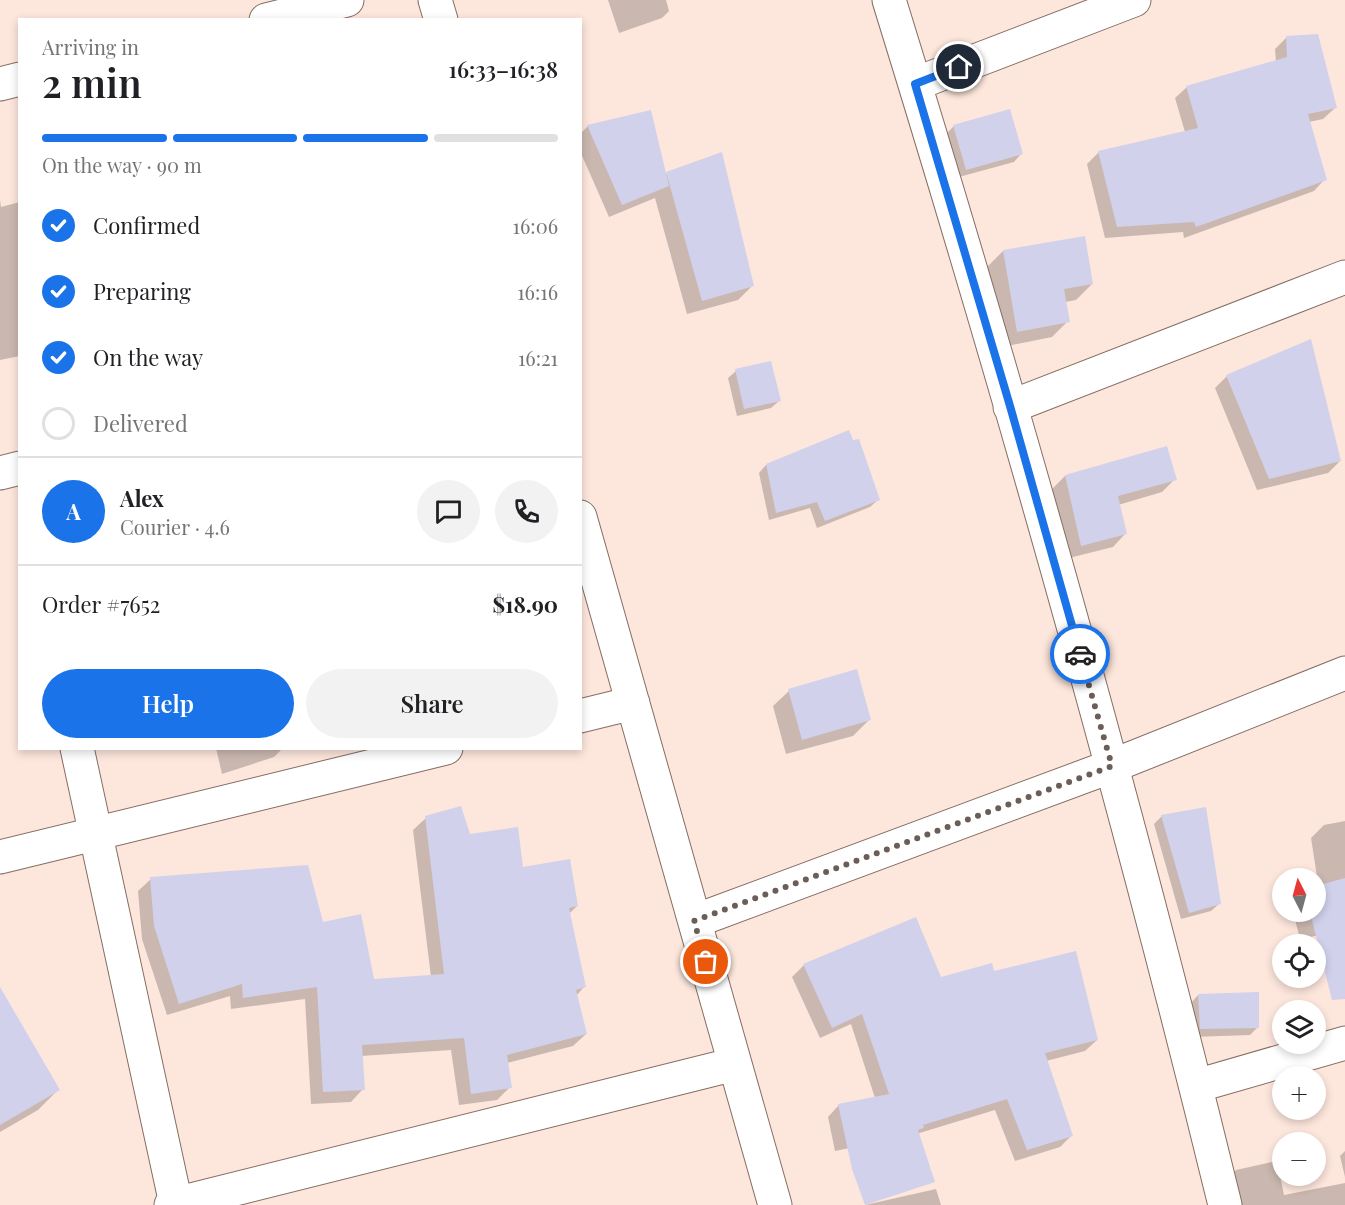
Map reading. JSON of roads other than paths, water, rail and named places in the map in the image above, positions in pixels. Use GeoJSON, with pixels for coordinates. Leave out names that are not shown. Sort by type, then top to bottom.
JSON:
{"type":"FeatureCollection","features":[{"type":"Feature","properties":{"kind":"street"},"geometry":{"type":"LineString","coordinates":[[274,18],[347,0]]}},
{"type":"Feature","properties":{"kind":"street"},"geometry":{"type":"LineString","coordinates":[[435,0],[440,18]]}},
{"type":"Feature","properties":{"kind":"street"},"geometry":{"type":"LineString","coordinates":[[889,0],[1010,406],[1112,766],[1196,1086],[1224,1205]]}},
{"type":"Feature","properties":{"kind":"street"},"geometry":{"type":"LineString","coordinates":[[915,84],[1134,0]]}},
{"type":"Feature","properties":{"kind":"street"},"geometry":{"type":"LineString","coordinates":[[0,84],[18,80]]}},
{"type":"Feature","properties":{"kind":"street"},"geometry":{"type":"LineString","coordinates":[[1010,406],[1345,277]]}},
{"type":"Feature","properties":{"kind":"street"},"geometry":{"type":"LineString","coordinates":[[582,524],[775,1205]]}},
{"type":"Feature","properties":{"kind":"street"},"geometry":{"type":"LineString","coordinates":[[694,921],[1112,766],[1345,673]]}},
{"type":"Feature","properties":{"kind":"street"},"geometry":{"type":"LineString","coordinates":[[582,716],[633,703]]}},
{"type":"Feature","properties":{"kind":"street"},"geometry":{"type":"LineString","coordinates":[[76,750],[174,1204],[735,1064]]}},
{"type":"Feature","properties":{"kind":"street"},"geometry":{"type":"LineString","coordinates":[[0,857],[438,750]]}},
{"type":"Feature","properties":{"kind":"street"},"geometry":{"type":"LineString","coordinates":[[1196,1086],[1345,1043]]}}]}
